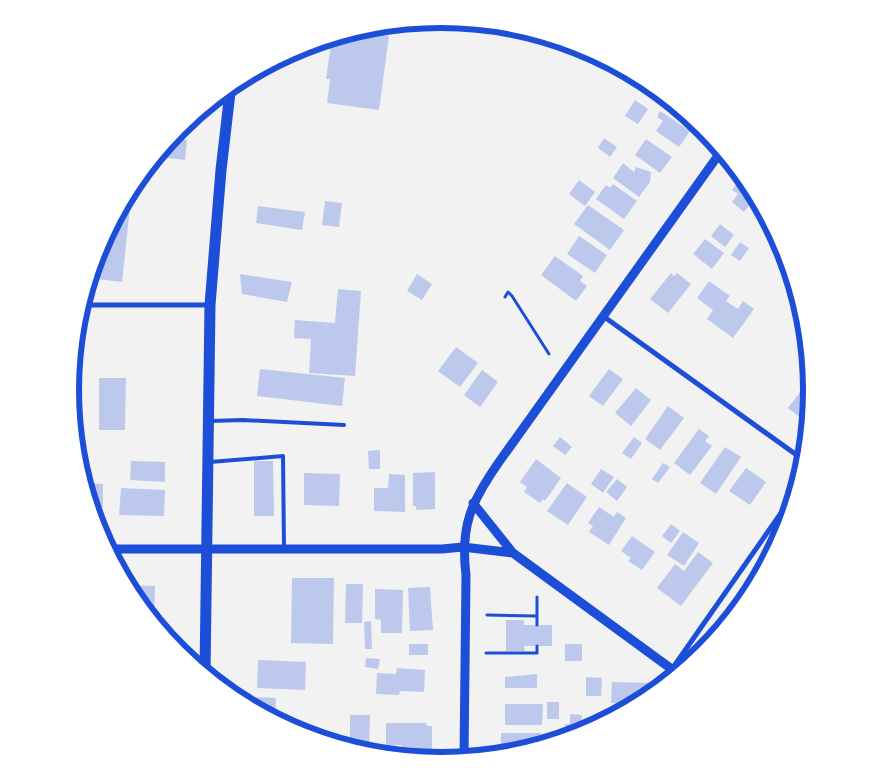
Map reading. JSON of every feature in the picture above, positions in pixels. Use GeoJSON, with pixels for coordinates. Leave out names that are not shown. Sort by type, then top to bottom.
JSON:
{"type":"FeatureCollection","features":[{"type":"Feature","properties":{"kind":"main road"},"geometry":{"type":"LineString","coordinates":[[205,664],[210,306],[221,170],[230,96]]}},
{"type":"Feature","properties":{"kind":"street"},"geometry":{"type":"LineString","coordinates":[[464,751],[466,575],[463,546],[473,503],[488,478],[717,156]]}},
{"type":"Feature","properties":{"kind":"street"},"geometry":{"type":"LineString","coordinates":[[89,305],[210,306]]}},
{"type":"Feature","properties":{"kind":"street"},"geometry":{"type":"LineString","coordinates":[[603,316],[797,455]]}},
{"type":"Feature","properties":{"kind":"street"},"geometry":{"type":"LineString","coordinates":[[473,503],[513,553],[671,669]]}},
{"type":"Feature","properties":{"kind":"street"},"geometry":{"type":"LineString","coordinates":[[680,662],[781,514]]}},
{"type":"Feature","properties":{"kind":"street"},"geometry":{"type":"LineString","coordinates":[[116,549],[442,549],[463,546],[513,553]]}},
{"type":"Feature","properties":{"kind":"lane"},"geometry":{"type":"LineString","coordinates":[[208,421],[243,420],[344,425]]}},
{"type":"Feature","properties":{"kind":"lane"},"geometry":{"type":"LineString","coordinates":[[207,462],[283,456],[284,548]]}},
{"type":"Feature","properties":{"kind":"path"},"geometry":{"type":"LineString","coordinates":[[505,298],[508,292],[512,296],[549,354]]}},
{"type":"Feature","properties":{"kind":"path"},"geometry":{"type":"LineString","coordinates":[[537,596],[537,625]]}},
{"type":"Feature","properties":{"kind":"path"},"geometry":{"type":"LineString","coordinates":[[487,615],[537,616]]}},
{"type":"Feature","properties":{"kind":"path"},"geometry":{"type":"LineString","coordinates":[[486,652],[537,654],[537,646]]}},
{"type":"Feature","properties":{"kind":"building"},"geometry":{"type":"Polygon","coordinates":[[[370,34],[389,36],[379,110],[327,103],[330,79],[326,79],[331,45],[370,34]]]}},
{"type":"Feature","properties":{"kind":"building"},"geometry":{"type":"Polygon","coordinates":[[[635,100],[648,109],[638,124],[625,116],[635,100]]]}},
{"type":"Feature","properties":{"kind":"building"},"geometry":{"type":"Polygon","coordinates":[[[660,111],[690,131],[679,147],[656,131],[663,121],[657,117],[660,111]]]}},
{"type":"Feature","properties":{"kind":"building"},"geometry":{"type":"Polygon","coordinates":[[[604,138],[617,147],[610,157],[598,148],[604,138]]]}},
{"type":"Feature","properties":{"kind":"building"},"geometry":{"type":"Polygon","coordinates":[[[180,139],[187,140],[185,160],[164,158],[180,139]]]}},
{"type":"Feature","properties":{"kind":"building"},"geometry":{"type":"Polygon","coordinates":[[[646,139],[672,157],[660,173],[635,155],[646,139]]]}},
{"type":"Feature","properties":{"kind":"building"},"geometry":{"type":"Polygon","coordinates":[[[623,163],[634,172],[636,167],[651,172],[650,182],[639,197],[613,178],[623,163]]]}},
{"type":"Feature","properties":{"kind":"building"},"geometry":{"type":"Polygon","coordinates":[[[579,180],[595,192],[585,206],[569,194],[579,180]]]}},
{"type":"Feature","properties":{"kind":"building"},"geometry":{"type":"Polygon","coordinates":[[[738,182],[751,203],[744,212],[732,202],[738,194],[732,190],[738,182]]]}},
{"type":"Feature","properties":{"kind":"building"},"geometry":{"type":"Polygon","coordinates":[[[613,184],[637,201],[624,219],[596,199],[606,185],[610,188],[613,184]]]}},
{"type":"Feature","properties":{"kind":"building"},"geometry":{"type":"Polygon","coordinates":[[[325,201],[342,203],[339,227],[322,225],[325,201]]]}},
{"type":"Feature","properties":{"kind":"building"},"geometry":{"type":"Polygon","coordinates":[[[131,203],[122,282],[96,279],[116,229],[131,203]]]}},
{"type":"Feature","properties":{"kind":"building"},"geometry":{"type":"Polygon","coordinates":[[[588,205],[624,230],[610,250],[574,224],[588,205]]]}},
{"type":"Feature","properties":{"kind":"building"},"geometry":{"type":"Polygon","coordinates":[[[258,206],[305,212],[302,230],[256,223],[258,206]]]}},
{"type":"Feature","properties":{"kind":"building"},"geometry":{"type":"Polygon","coordinates":[[[720,224],[734,235],[725,247],[711,236],[720,224]]]}},
{"type":"Feature","properties":{"kind":"building"},"geometry":{"type":"Polygon","coordinates":[[[579,236],[607,255],[595,273],[567,254],[579,236]]]}},
{"type":"Feature","properties":{"kind":"building"},"geometry":{"type":"Polygon","coordinates":[[[705,239],[724,253],[712,269],[693,254],[705,239]]]}},
{"type":"Feature","properties":{"kind":"building"},"geometry":{"type":"Polygon","coordinates":[[[740,242],[749,248],[740,261],[731,255],[740,242]]]}},
{"type":"Feature","properties":{"kind":"building"},"geometry":{"type":"Polygon","coordinates":[[[555,256],[583,276],[580,281],[587,286],[576,301],[541,275],[555,256]]]}},
{"type":"Feature","properties":{"kind":"building"},"geometry":{"type":"Polygon","coordinates":[[[671,273],[674,276],[677,273],[691,284],[668,313],[650,299],[671,273]]]}},
{"type":"Feature","properties":{"kind":"building"},"geometry":{"type":"Polygon","coordinates":[[[240,274],[292,282],[287,302],[242,294],[240,274]]]}},
{"type":"Feature","properties":{"kind":"building"},"geometry":{"type":"Polygon","coordinates":[[[417,274],[432,284],[422,300],[407,291],[417,274]]]}},
{"type":"Feature","properties":{"kind":"building"},"geometry":{"type":"Polygon","coordinates":[[[709,281],[730,296],[726,301],[738,309],[743,301],[754,309],[733,338],[707,319],[713,310],[697,298],[709,281]]]}},
{"type":"Feature","properties":{"kind":"building"},"geometry":{"type":"Polygon","coordinates":[[[338,289],[361,291],[355,376],[309,373],[311,339],[294,338],[295,320],[335,323],[338,289]]]}},
{"type":"Feature","properties":{"kind":"building"},"geometry":{"type":"Polygon","coordinates":[[[456,347],[478,363],[460,387],[438,371],[456,347]]]}},
{"type":"Feature","properties":{"kind":"building"},"geometry":{"type":"Polygon","coordinates":[[[260,369],[345,378],[342,406],[257,396],[260,369]]]}},
{"type":"Feature","properties":{"kind":"building"},"geometry":{"type":"Polygon","coordinates":[[[609,369],[623,379],[603,406],[589,396],[609,369]]]}},
{"type":"Feature","properties":{"kind":"building"},"geometry":{"type":"Polygon","coordinates":[[[482,370],[498,382],[480,407],[464,395],[482,370]]]}},
{"type":"Feature","properties":{"kind":"building"},"geometry":{"type":"Polygon","coordinates":[[[99,378],[126,378],[125,430],[99,430],[99,378]]]}},
{"type":"Feature","properties":{"kind":"building"},"geometry":{"type":"Polygon","coordinates":[[[636,388],[651,400],[631,426],[615,413],[636,388]]]}},
{"type":"Feature","properties":{"kind":"building"},"geometry":{"type":"Polygon","coordinates":[[[803,388],[802,419],[788,408],[803,388]]]}},
{"type":"Feature","properties":{"kind":"building"},"geometry":{"type":"Polygon","coordinates":[[[668,406],[684,418],[660,450],[645,439],[668,406]]]}},
{"type":"Feature","properties":{"kind":"building"},"geometry":{"type":"Polygon","coordinates":[[[699,429],[709,436],[705,441],[712,446],[690,475],[674,463],[699,429]]]}},
{"type":"Feature","properties":{"kind":"building"},"geometry":{"type":"Polygon","coordinates":[[[560,437],[572,447],[565,455],[553,446],[560,437]]]}},
{"type":"Feature","properties":{"kind":"building"},"geometry":{"type":"Polygon","coordinates":[[[634,437],[642,443],[631,459],[622,453],[634,437]]]}},
{"type":"Feature","properties":{"kind":"building"},"geometry":{"type":"Polygon","coordinates":[[[725,447],[741,457],[716,494],[700,483],[725,447]]]}},
{"type":"Feature","properties":{"kind":"building"},"geometry":{"type":"Polygon","coordinates":[[[380,450],[380,469],[369,469],[368,451],[380,450]]]}},
{"type":"Feature","properties":{"kind":"building"},"geometry":{"type":"Polygon","coordinates":[[[536,459],[561,478],[545,501],[543,499],[540,503],[524,492],[527,487],[520,482],[536,459]]]}},
{"type":"Feature","properties":{"kind":"building"},"geometry":{"type":"Polygon","coordinates":[[[131,461],[165,462],[165,482],[130,480],[131,461]]]}},
{"type":"Feature","properties":{"kind":"building"},"geometry":{"type":"Polygon","coordinates":[[[254,461],[273,461],[274,516],[254,516],[254,461]]]}},
{"type":"Feature","properties":{"kind":"building"},"geometry":{"type":"Polygon","coordinates":[[[663,463],[670,467],[658,483],[652,479],[663,463]]]}},
{"type":"Feature","properties":{"kind":"building"},"geometry":{"type":"Polygon","coordinates":[[[746,468],[766,482],[750,505],[729,491],[746,468]]]}},
{"type":"Feature","properties":{"kind":"building"},"geometry":{"type":"Polygon","coordinates":[[[601,469],[614,477],[603,493],[591,484],[601,469]]]}},
{"type":"Feature","properties":{"kind":"building"},"geometry":{"type":"Polygon","coordinates":[[[435,472],[435,509],[416,510],[416,506],[413,506],[413,473],[435,472]]]}},
{"type":"Feature","properties":{"kind":"building"},"geometry":{"type":"Polygon","coordinates":[[[304,473],[340,474],[339,506],[304,505],[304,473]]]}},
{"type":"Feature","properties":{"kind":"building"},"geometry":{"type":"Polygon","coordinates":[[[389,474],[405,475],[405,512],[374,511],[374,488],[388,488],[389,474]]]}},
{"type":"Feature","properties":{"kind":"building"},"geometry":{"type":"Polygon","coordinates":[[[617,479],[627,487],[617,501],[606,492],[617,479]]]}},
{"type":"Feature","properties":{"kind":"building"},"geometry":{"type":"Polygon","coordinates":[[[91,483],[103,484],[103,507],[98,507],[91,483]]]}},
{"type":"Feature","properties":{"kind":"building"},"geometry":{"type":"Polygon","coordinates":[[[567,483],[587,497],[568,525],[547,511],[567,483]]]}},
{"type":"Feature","properties":{"kind":"building"},"geometry":{"type":"Polygon","coordinates":[[[121,488],[165,490],[164,516],[119,515],[121,488]]]}},
{"type":"Feature","properties":{"kind":"building"},"geometry":{"type":"Polygon","coordinates":[[[599,507],[614,517],[617,512],[626,518],[609,545],[589,532],[593,526],[588,523],[599,507]]]}},
{"type":"Feature","properties":{"kind":"building"},"geometry":{"type":"Polygon","coordinates":[[[671,524],[680,531],[671,543],[662,536],[671,524]]]}},
{"type":"Feature","properties":{"kind":"building"},"geometry":{"type":"Polygon","coordinates":[[[683,532],[699,543],[684,566],[667,555],[683,532]]]}},
{"type":"Feature","properties":{"kind":"building"},"geometry":{"type":"Polygon","coordinates":[[[632,536],[655,552],[642,570],[628,561],[631,558],[621,551],[632,536]]]}},
{"type":"Feature","properties":{"kind":"building"},"geometry":{"type":"Polygon","coordinates":[[[698,552],[713,563],[681,606],[657,588],[675,564],[684,571],[698,552]]]}},
{"type":"Feature","properties":{"kind":"building"},"geometry":{"type":"Polygon","coordinates":[[[292,578],[334,578],[333,644],[291,643],[292,578]]]}},
{"type":"Feature","properties":{"kind":"building"},"geometry":{"type":"Polygon","coordinates":[[[346,584],[363,584],[362,623],[345,623],[346,584]]]}},
{"type":"Feature","properties":{"kind":"building"},"geometry":{"type":"Polygon","coordinates":[[[136,585],[155,586],[154,610],[136,585]]]}},
{"type":"Feature","properties":{"kind":"building"},"geometry":{"type":"Polygon","coordinates":[[[430,587],[433,630],[410,631],[408,588],[430,587]]]}},
{"type":"Feature","properties":{"kind":"building"},"geometry":{"type":"Polygon","coordinates":[[[375,589],[403,590],[402,633],[381,633],[381,620],[375,619],[375,589]]]}},
{"type":"Feature","properties":{"kind":"building"},"geometry":{"type":"Polygon","coordinates":[[[506,620],[524,620],[524,625],[552,625],[552,646],[524,646],[525,651],[506,651],[506,620]]]}},
{"type":"Feature","properties":{"kind":"building"},"geometry":{"type":"Polygon","coordinates":[[[371,621],[372,649],[365,649],[364,622],[371,621]]]}},
{"type":"Feature","properties":{"kind":"building"},"geometry":{"type":"Polygon","coordinates":[[[409,644],[428,644],[428,655],[409,655],[409,644]]]}},
{"type":"Feature","properties":{"kind":"building"},"geometry":{"type":"Polygon","coordinates":[[[565,644],[582,644],[582,661],[565,661],[565,644]]]}},
{"type":"Feature","properties":{"kind":"building"},"geometry":{"type":"Polygon","coordinates":[[[366,658],[380,659],[378,669],[365,667],[366,658]]]}},
{"type":"Feature","properties":{"kind":"building"},"geometry":{"type":"Polygon","coordinates":[[[258,660],[306,662],[305,690],[257,688],[258,660]]]}},
{"type":"Feature","properties":{"kind":"building"},"geometry":{"type":"Polygon","coordinates":[[[397,668],[425,670],[424,692],[400,691],[399,695],[376,694],[377,673],[396,674],[397,668]]]}},
{"type":"Feature","properties":{"kind":"building"},"geometry":{"type":"Polygon","coordinates":[[[537,674],[537,688],[505,688],[505,677],[537,674]]]}},
{"type":"Feature","properties":{"kind":"building"},"geometry":{"type":"Polygon","coordinates":[[[586,677],[602,678],[601,696],[586,696],[586,677]]]}},
{"type":"Feature","properties":{"kind":"building"},"geometry":{"type":"Polygon","coordinates":[[[612,682],[650,683],[621,703],[611,703],[612,682]]]}},
{"type":"Feature","properties":{"kind":"building"},"geometry":{"type":"Polygon","coordinates":[[[254,697],[276,698],[275,711],[260,703],[254,699],[254,697]]]}},
{"type":"Feature","properties":{"kind":"building"},"geometry":{"type":"Polygon","coordinates":[[[547,702],[559,702],[559,719],[547,719],[547,702]]]}},
{"type":"Feature","properties":{"kind":"building"},"geometry":{"type":"Polygon","coordinates":[[[505,704],[543,704],[542,725],[505,725],[505,704]]]}},
{"type":"Feature","properties":{"kind":"building"},"geometry":{"type":"Polygon","coordinates":[[[570,714],[582,715],[581,723],[558,732],[558,729],[565,729],[565,724],[570,724],[570,714]]]}},
{"type":"Feature","properties":{"kind":"building"},"geometry":{"type":"Polygon","coordinates":[[[350,715],[370,715],[369,745],[350,740],[350,715]]]}},
{"type":"Feature","properties":{"kind":"building"},"geometry":{"type":"Polygon","coordinates":[[[386,723],[426,723],[427,726],[432,726],[432,751],[405,749],[401,745],[386,745],[386,723]]]}},
{"type":"Feature","properties":{"kind":"building"},"geometry":{"type":"Polygon","coordinates":[[[501,733],[541,733],[541,737],[501,746],[501,733]]]}}]}
